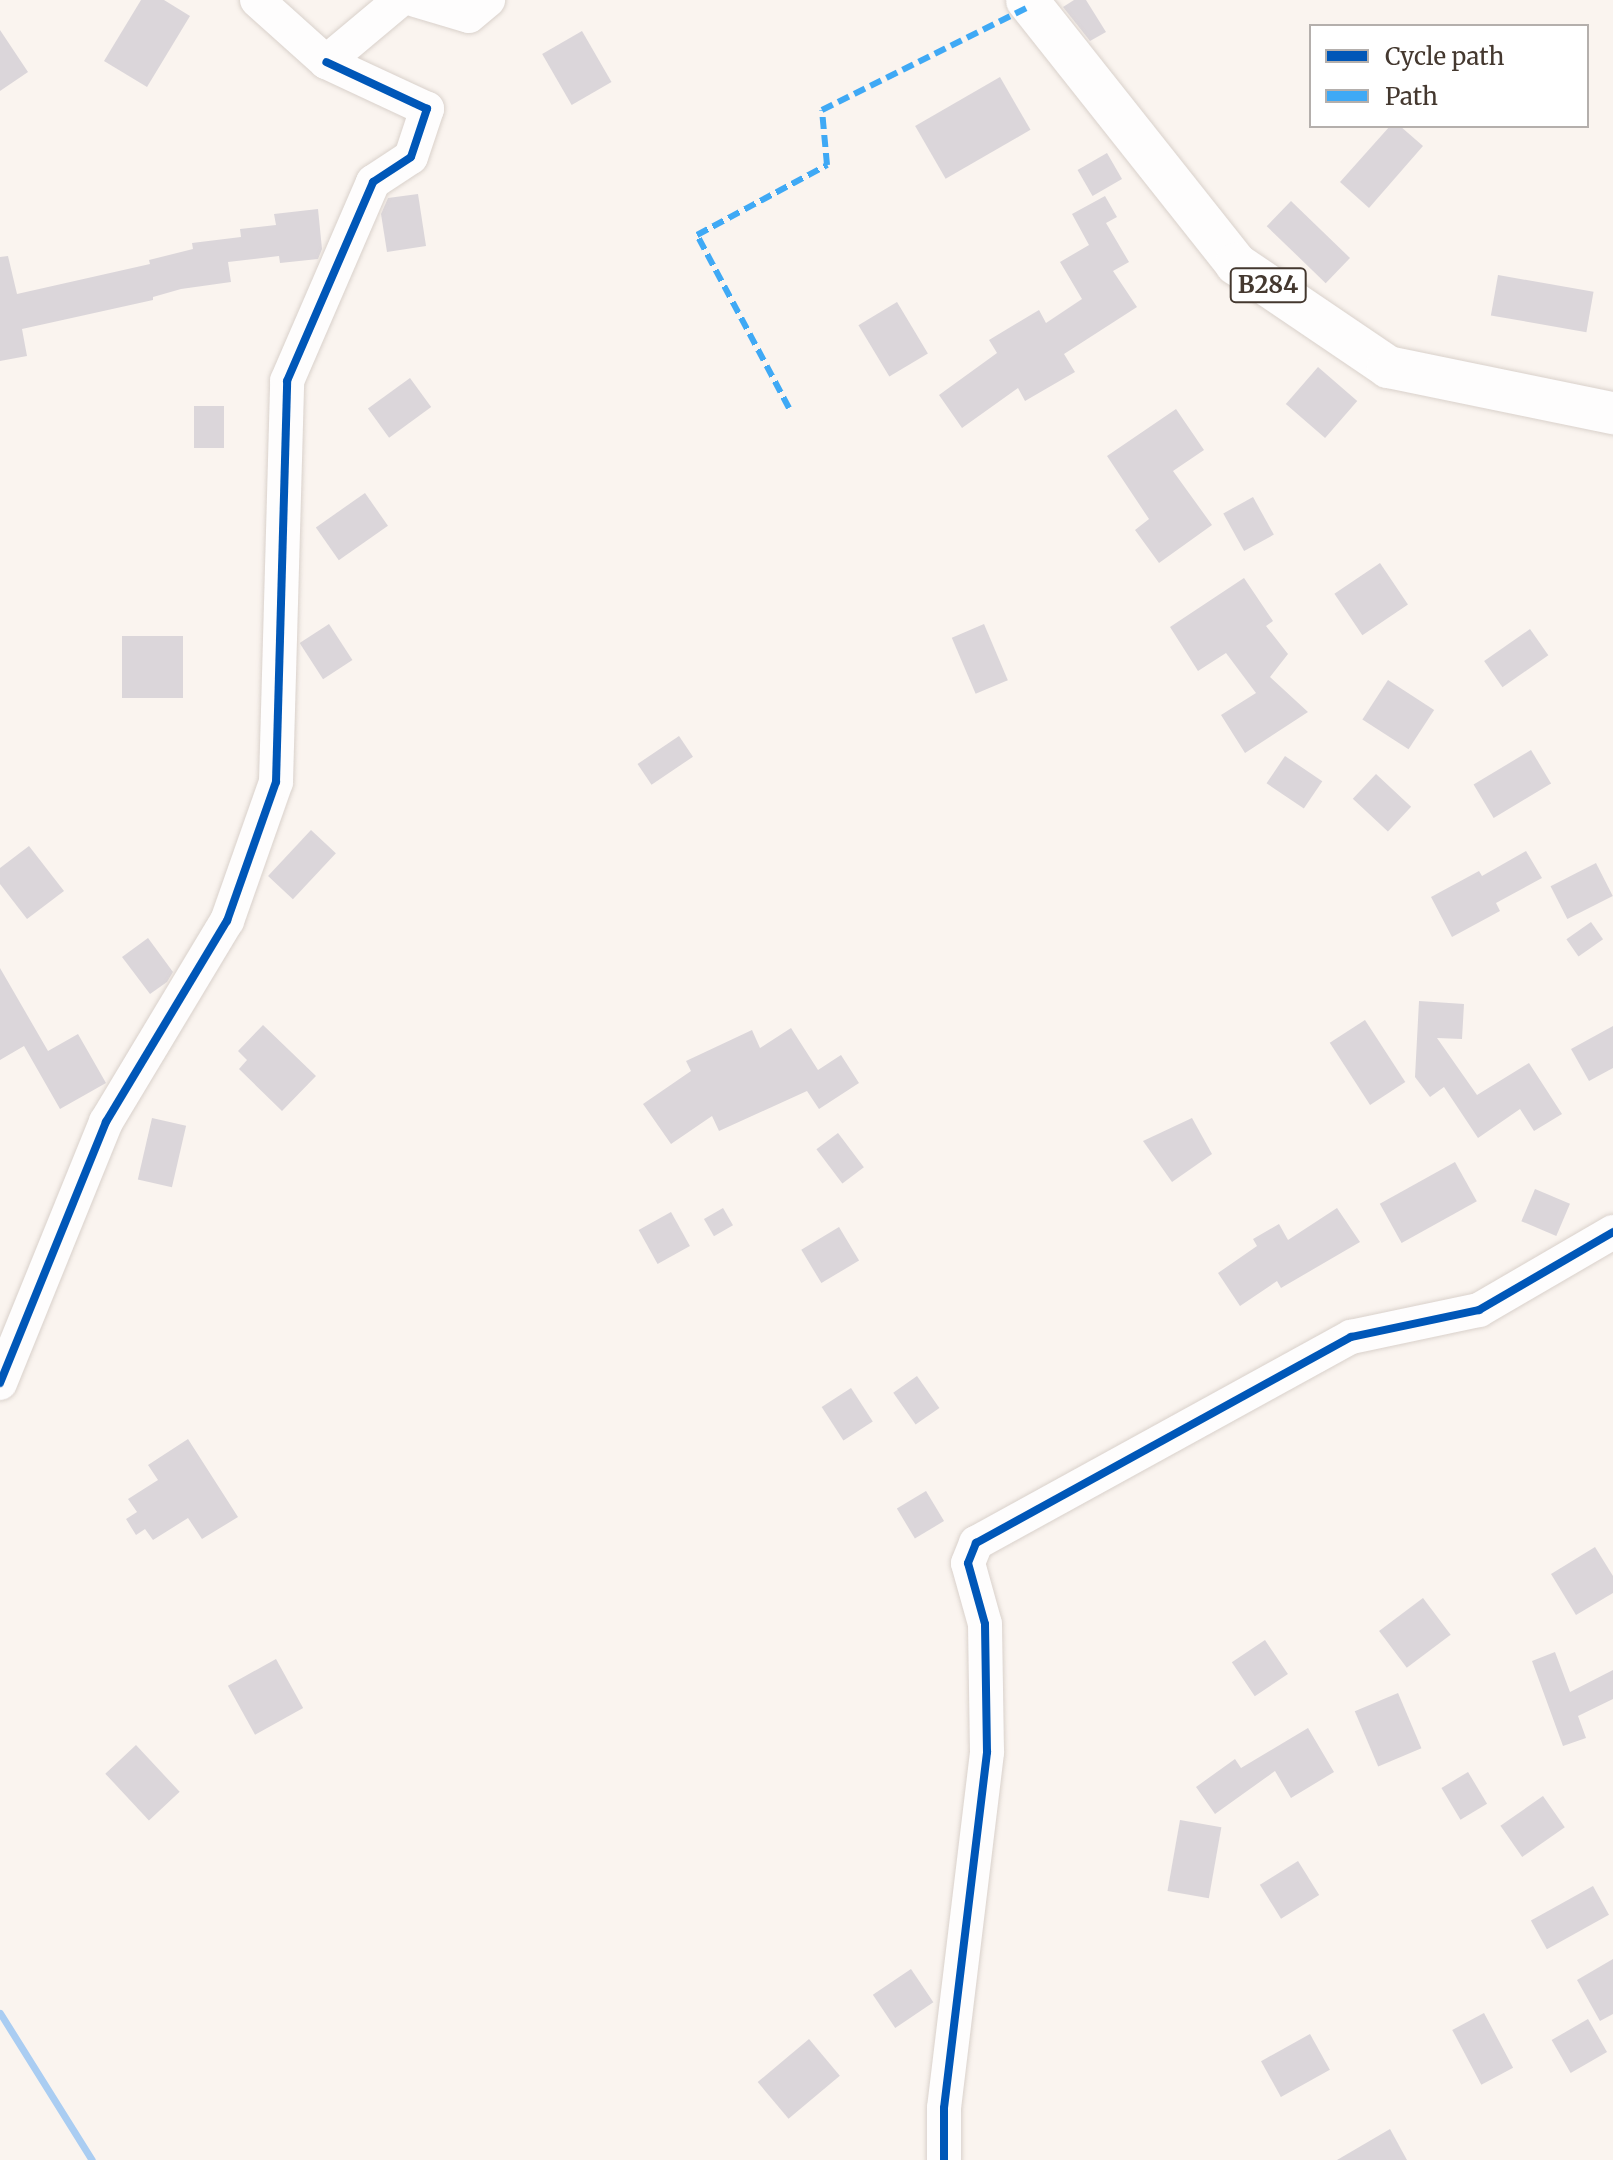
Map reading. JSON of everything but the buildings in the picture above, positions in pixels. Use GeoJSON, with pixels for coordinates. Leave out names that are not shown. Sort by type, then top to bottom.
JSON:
{"type":"FeatureCollection","features":[{"type":"Feature","properties":{"kind":"main road","name":"B284"},"geometry":{"type":"LineString","coordinates":[[1027,0],[1236,264],[1388,367],[1613,413]]}},
{"type":"Feature","properties":{"kind":"street"},"geometry":{"type":"LineString","coordinates":[[0,1383],[106,1122],[227,921],[276,782],[287,381],[373,182],[411,157],[427,109],[326,62],[257,0]]}},
{"type":"Feature","properties":{"kind":"street"},"geometry":{"type":"LineString","coordinates":[[326,62],[400,0]]}},
{"type":"Feature","properties":{"kind":"street"},"geometry":{"type":"LineString","coordinates":[[415,0],[469,16],[488,0]]}},
{"type":"Feature","properties":{"kind":"street"},"geometry":{"type":"LineString","coordinates":[[944,2160],[944,2108],[987,1752],[985,1624],[968,1563],[976,1543],[1351,1337],[1479,1310],[1613,1232]]}},
{"type":"Feature","properties":{"kind":"waterway"},"geometry":{"type":"LineString","coordinates":[[0,2013],[92,2160]]}},
{"type":"Feature","properties":{"kind":"marked path"},"geometry":{"type":"LineString","coordinates":[[789,408],[697,235],[827,165],[822,110],[1031,6]]}},
{"type":"Feature","properties":{"kind":"cycle path"},"geometry":{"type":"LineString","coordinates":[[0,1383],[106,1122],[227,921],[276,782],[287,381],[373,182],[411,157],[427,109],[326,62]]}},
{"type":"Feature","properties":{"kind":"cycle path"},"geometry":{"type":"LineString","coordinates":[[944,2160],[944,2108],[987,1752],[985,1624],[968,1563],[976,1543],[1351,1337],[1479,1310],[1613,1232]]}}]}
